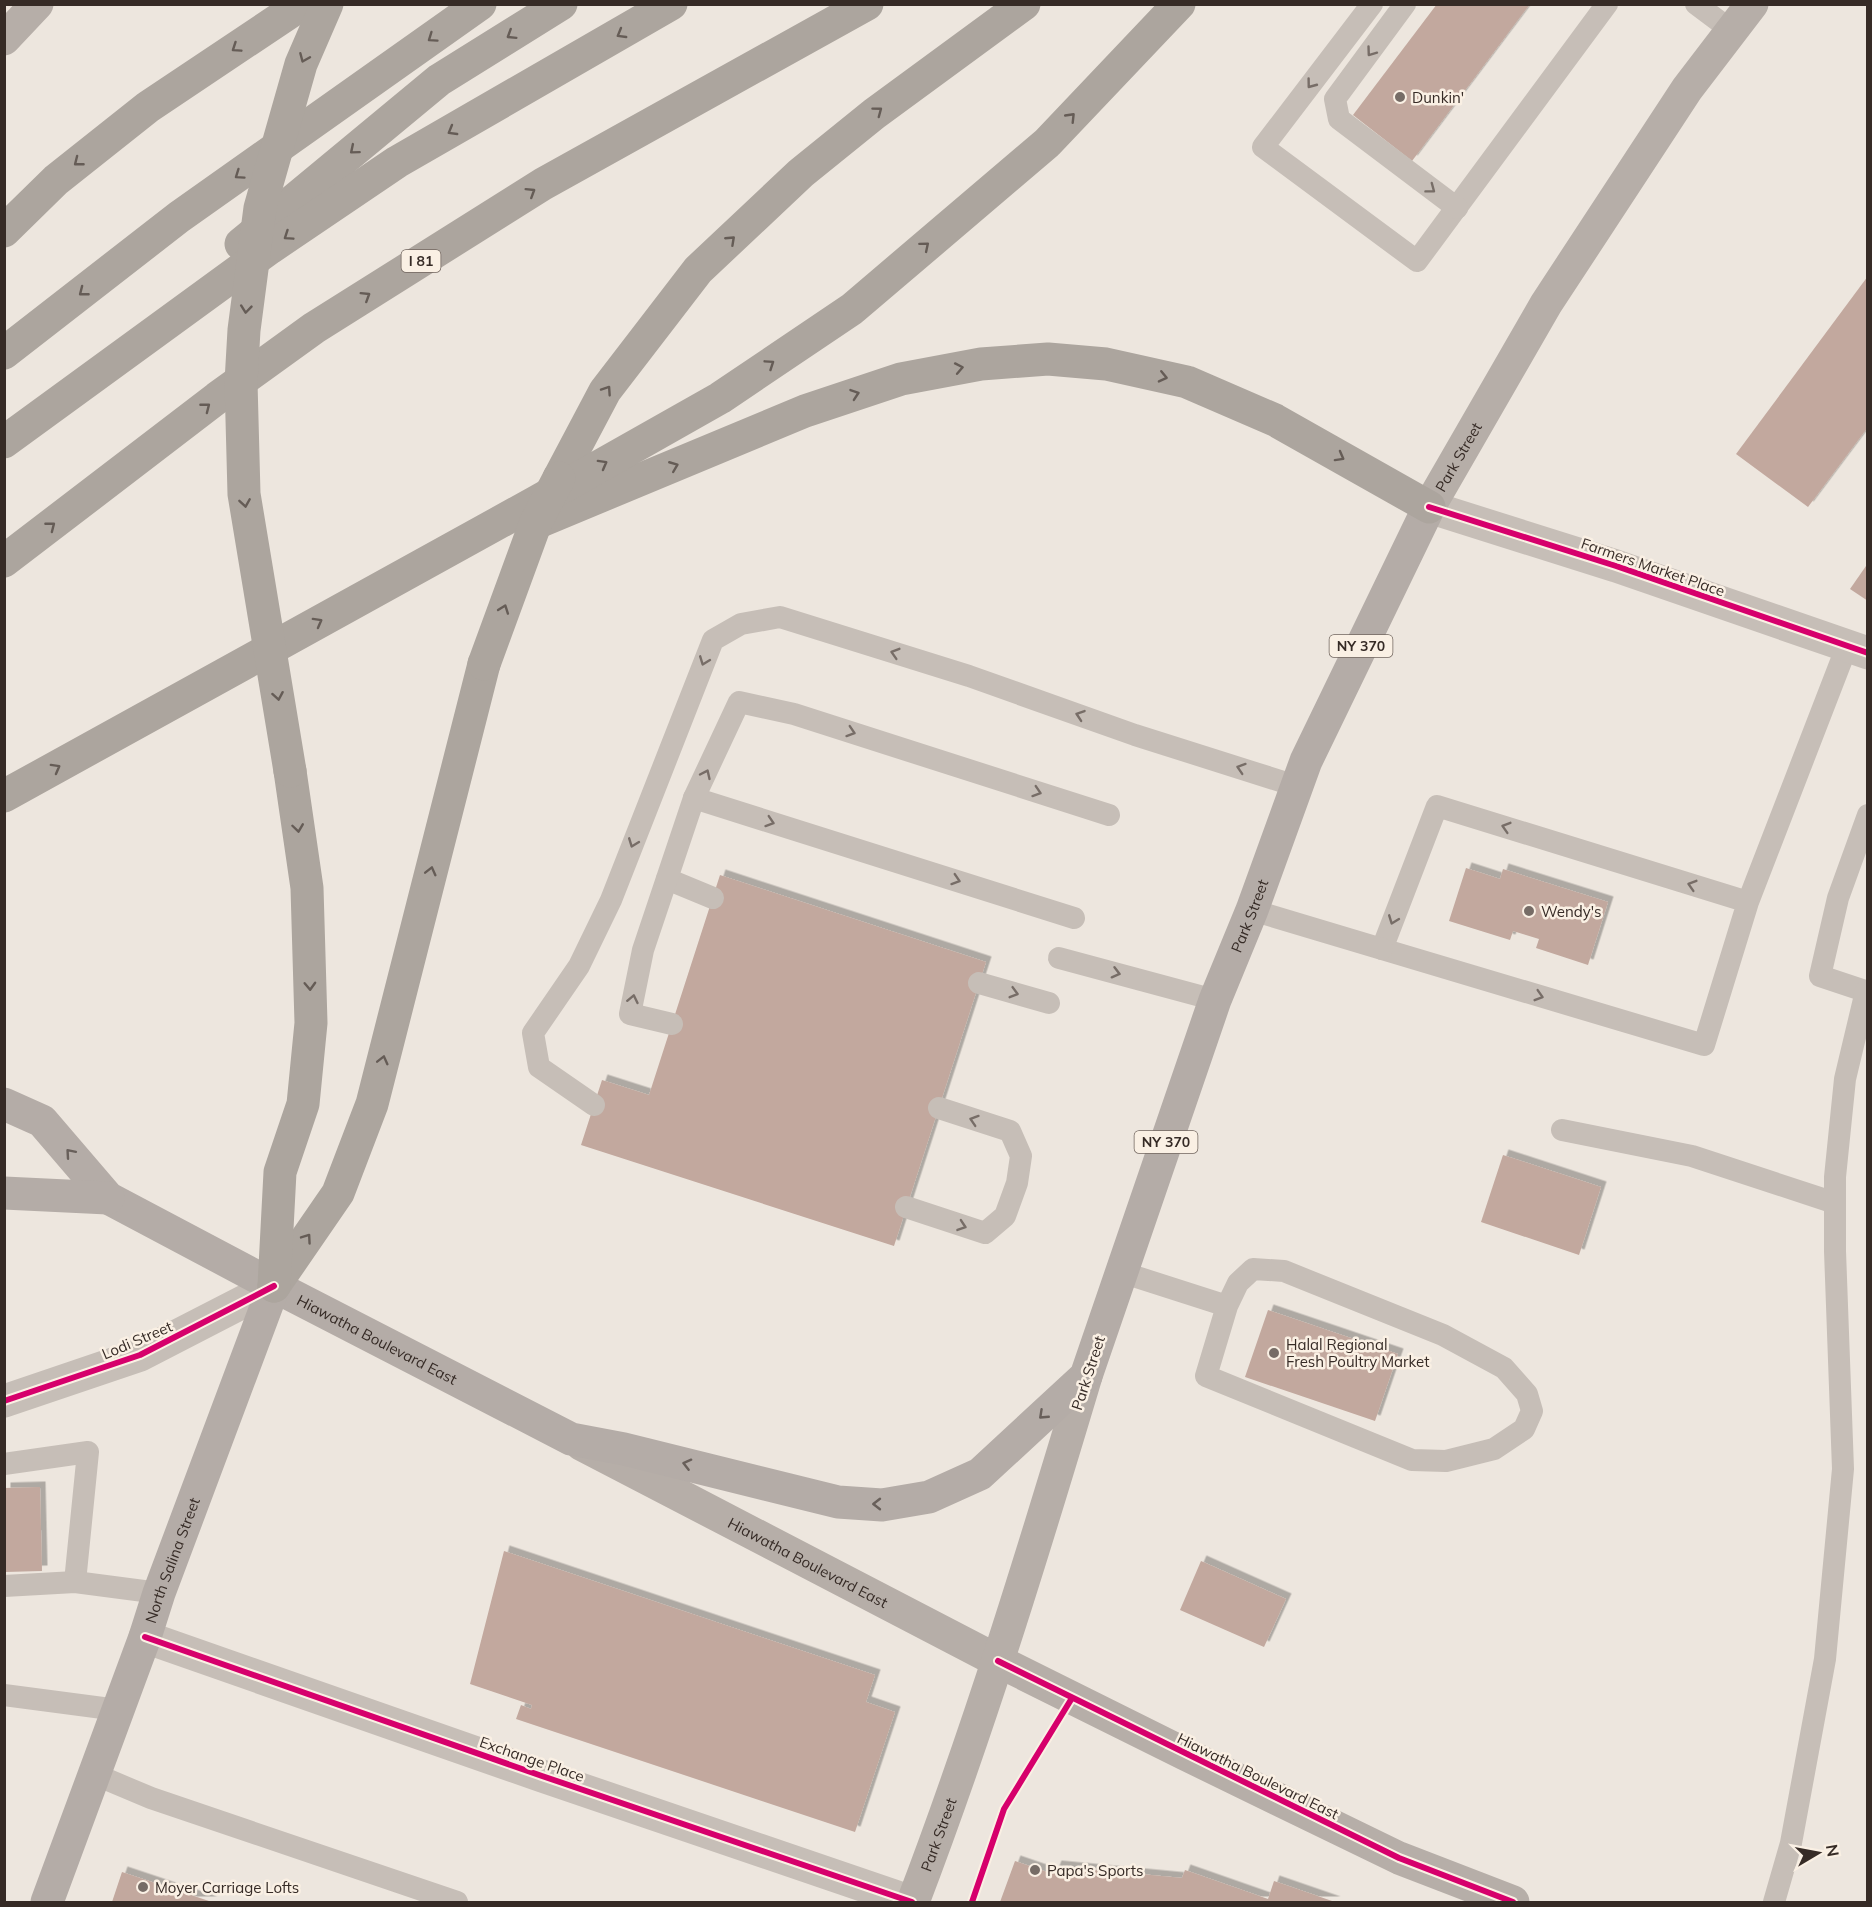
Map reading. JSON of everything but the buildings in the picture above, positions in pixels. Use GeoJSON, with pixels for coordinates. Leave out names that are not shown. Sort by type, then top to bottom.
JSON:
{"type":"FeatureCollection","features":[{"type":"Feature","properties":{"kind":"highway"},"geometry":{"type":"LineString","coordinates":[[4,231],[56,180],[148,107],[302,4]]}},
{"type":"Feature","properties":{"kind":"highway"},"geometry":{"type":"LineString","coordinates":[[274,1286],[280,1173],[303,1104],[311,1023],[307,888],[290,771],[243,494],[241,382],[244,330],[260,208],[301,64],[327,4]]}},
{"type":"Feature","properties":{"kind":"highway"},"geometry":{"type":"LineString","coordinates":[[4,353],[179,217],[480,4]]}},
{"type":"Feature","properties":{"kind":"highway"},"geometry":{"type":"LineString","coordinates":[[4,441],[440,80],[561,4]]}},
{"type":"Feature","properties":{"kind":"highway"},"geometry":{"type":"LineString","coordinates":[[4,441],[270,248],[397,162],[671,4]]}},
{"type":"Feature","properties":{"kind":"highway","name":"I 81"},"geometry":{"type":"LineString","coordinates":[[4,561],[217,398],[314,328],[543,184],[867,4]]}},
{"type":"Feature","properties":{"kind":"highway"},"geometry":{"type":"LineString","coordinates":[[274,1286],[339,1193],[372,1104],[484,664],[536,522],[605,391],[699,270],[801,173],[865,122],[1024,4]]}},
{"type":"Feature","properties":{"kind":"highway"},"geometry":{"type":"LineString","coordinates":[[4,796],[720,398],[852,309],[1047,143],[1179,4]]}},
{"type":"Feature","properties":{"kind":"highway"},"geometry":{"type":"LineString","coordinates":[[387,584],[805,411],[901,379],[981,364],[1048,359],[1106,364],[1187,382],[1275,420],[1429,507]]}},
{"type":"Feature","properties":{"kind":"main road"},"geometry":{"type":"LineString","coordinates":[[4,39],[37,4]]}},
{"type":"Feature","properties":{"kind":"main road","name":"Park Street"},"geometry":{"type":"LineString","coordinates":[[913,1902],[998,1661],[1086,1376],[1121,1272],[1215,1000],[1252,910],[1306,760],[1429,507],[1546,304],[1687,89],[1752,4]]}},
{"type":"Feature","properties":{"kind":"main road"},"geometry":{"type":"LineString","coordinates":[[4,1104],[42,1120],[108,1198]]}},
{"type":"Feature","properties":{"kind":"main road"},"geometry":{"type":"LineString","coordinates":[[4,1193],[108,1198]]}},
{"type":"Feature","properties":{"kind":"main road","name":"Hiawatha Boulevard East"},"geometry":{"type":"LineString","coordinates":[[108,1198],[998,1661],[1399,1858],[1513,1902]]}},
{"type":"Feature","properties":{"kind":"main road","name":"North Salina Street"},"geometry":{"type":"LineString","coordinates":[[47,1902],[274,1286]]}},
{"type":"Feature","properties":{"kind":"main road"},"geometry":{"type":"LineString","coordinates":[[571,1439],[624,1449],[838,1502],[882,1505],[929,1497],[980,1474],[1086,1376]]}},
{"type":"Feature","properties":{"kind":"street","name":"Farmers Market Place"},"geometry":{"type":"LineString","coordinates":[[1429,507],[1606,563],[1857,649]]}},
{"type":"Feature","properties":{"kind":"street","name":"Lodi Street"},"geometry":{"type":"LineString","coordinates":[[4,1401],[140,1355],[274,1286]]}},
{"type":"Feature","properties":{"kind":"street","name":"Exchange Place"},"geometry":{"type":"LineString","coordinates":[[145,1636],[554,1780],[913,1902]]}},
{"type":"Feature","properties":{"kind":"lane"},"geometry":{"type":"LineString","coordinates":[[1372,4],[1263,147],[1417,261],[1607,4]]}},
{"type":"Feature","properties":{"kind":"lane"},"geometry":{"type":"LineString","coordinates":[[1406,4],[1335,99],[1339,119],[1457,208]]}},
{"type":"Feature","properties":{"kind":"lane"},"geometry":{"type":"LineString","coordinates":[[1696,4],[1732,31]]}},
{"type":"Feature","properties":{"kind":"lane"},"geometry":{"type":"LineString","coordinates":[[594,1105],[539,1068],[533,1033],[579,966],[611,900],[713,640],[741,624],[780,617],[969,676],[1135,735],[1296,786]]}},
{"type":"Feature","properties":{"kind":"lane"},"geometry":{"type":"LineString","coordinates":[[1252,910],[1704,1045],[1748,902],[1857,649]]}},
{"type":"Feature","properties":{"kind":"lane"},"geometry":{"type":"LineString","coordinates":[[672,1024],[630,1014],[643,950],[694,798],[739,702],[794,714],[1109,815]]}},
{"type":"Feature","properties":{"kind":"lane"},"geometry":{"type":"LineString","coordinates":[[694,798],[1074,918]]}},
{"type":"Feature","properties":{"kind":"lane"},"geometry":{"type":"LineString","coordinates":[[1382,949],[1437,806],[1748,902]]}},
{"type":"Feature","properties":{"kind":"lane"},"geometry":{"type":"LineString","coordinates":[[1774,1902],[1791,1843],[1825,1659],[1843,1469],[1835,1203],[1837,1140],[1845,1078],[1867,992],[1821,976],[1838,898],[1868,815]]}},
{"type":"Feature","properties":{"kind":"lane"},"geometry":{"type":"LineString","coordinates":[[667,879],[713,898]]}},
{"type":"Feature","properties":{"kind":"lane"},"geometry":{"type":"LineString","coordinates":[[1059,958],[1215,1000]]}},
{"type":"Feature","properties":{"kind":"lane"},"geometry":{"type":"LineString","coordinates":[[979,982],[1049,1003]]}},
{"type":"Feature","properties":{"kind":"lane"},"geometry":{"type":"LineString","coordinates":[[906,1207],[984,1233],[1005,1216],[1017,1183],[1020,1156],[1010,1131],[939,1108]]}},
{"type":"Feature","properties":{"kind":"lane"},"geometry":{"type":"LineString","coordinates":[[1562,1130],[1692,1156],[1835,1203]]}},
{"type":"Feature","properties":{"kind":"lane"},"geometry":{"type":"LineString","coordinates":[[1253,1269],[1284,1271],[1443,1335],[1504,1368],[1527,1394],[1532,1411],[1524,1429],[1494,1449],[1446,1461],[1412,1460],[1206,1376],[1227,1306],[1238,1283],[1253,1269]]}},
{"type":"Feature","properties":{"kind":"lane"},"geometry":{"type":"LineString","coordinates":[[1121,1272],[1227,1306]]}},
{"type":"Feature","properties":{"kind":"lane"},"geometry":{"type":"LineString","coordinates":[[4,1464],[88,1452],[75,1582]]}},
{"type":"Feature","properties":{"kind":"lane"},"geometry":{"type":"LineString","coordinates":[[4,1586],[75,1582],[159,1593]]}},
{"type":"Feature","properties":{"kind":"lane"},"geometry":{"type":"LineString","coordinates":[[4,1695],[118,1710]]}},
{"type":"Feature","properties":{"kind":"lane"},"geometry":{"type":"LineString","coordinates":[[94,1774],[151,1798],[457,1902]]}},
{"type":"Feature","properties":{"kind":"cycle path"},"geometry":{"type":"LineString","coordinates":[[1429,507],[1616,566],[1868,653]]}},
{"type":"Feature","properties":{"kind":"cycle path"},"geometry":{"type":"LineString","coordinates":[[4,1401],[140,1355],[274,1286]]}},
{"type":"Feature","properties":{"kind":"cycle path"},"geometry":{"type":"LineString","coordinates":[[145,1637],[912,1902]]}},
{"type":"Feature","properties":{"kind":"cycle path"},"geometry":{"type":"LineString","coordinates":[[998,1661],[1399,1858],[1513,1902]]}},
{"type":"Feature","properties":{"kind":"cycle path"},"geometry":{"type":"LineString","coordinates":[[972,1902],[1004,1809],[1072,1698]]}},
{"type":"Feature","properties":{"kind":"place","name":"Dunkin'"},"geometry":{"type":"Point","coordinates":[1400,97]}},
{"type":"Feature","properties":{"kind":"place","name":"Wendy's"},"geometry":{"type":"Point","coordinates":[1529,911]}},
{"type":"Feature","properties":{"kind":"place","name":"Halal Regional Fresh Poultry Market"},"geometry":{"type":"Point","coordinates":[1274,1353]}},
{"type":"Feature","properties":{"kind":"place","name":"Papa's Sports"},"geometry":{"type":"Point","coordinates":[1035,1870]}},
{"type":"Feature","properties":{"kind":"place","name":"Moyer Carriage Lofts"},"geometry":{"type":"Point","coordinates":[143,1887]}}]}
